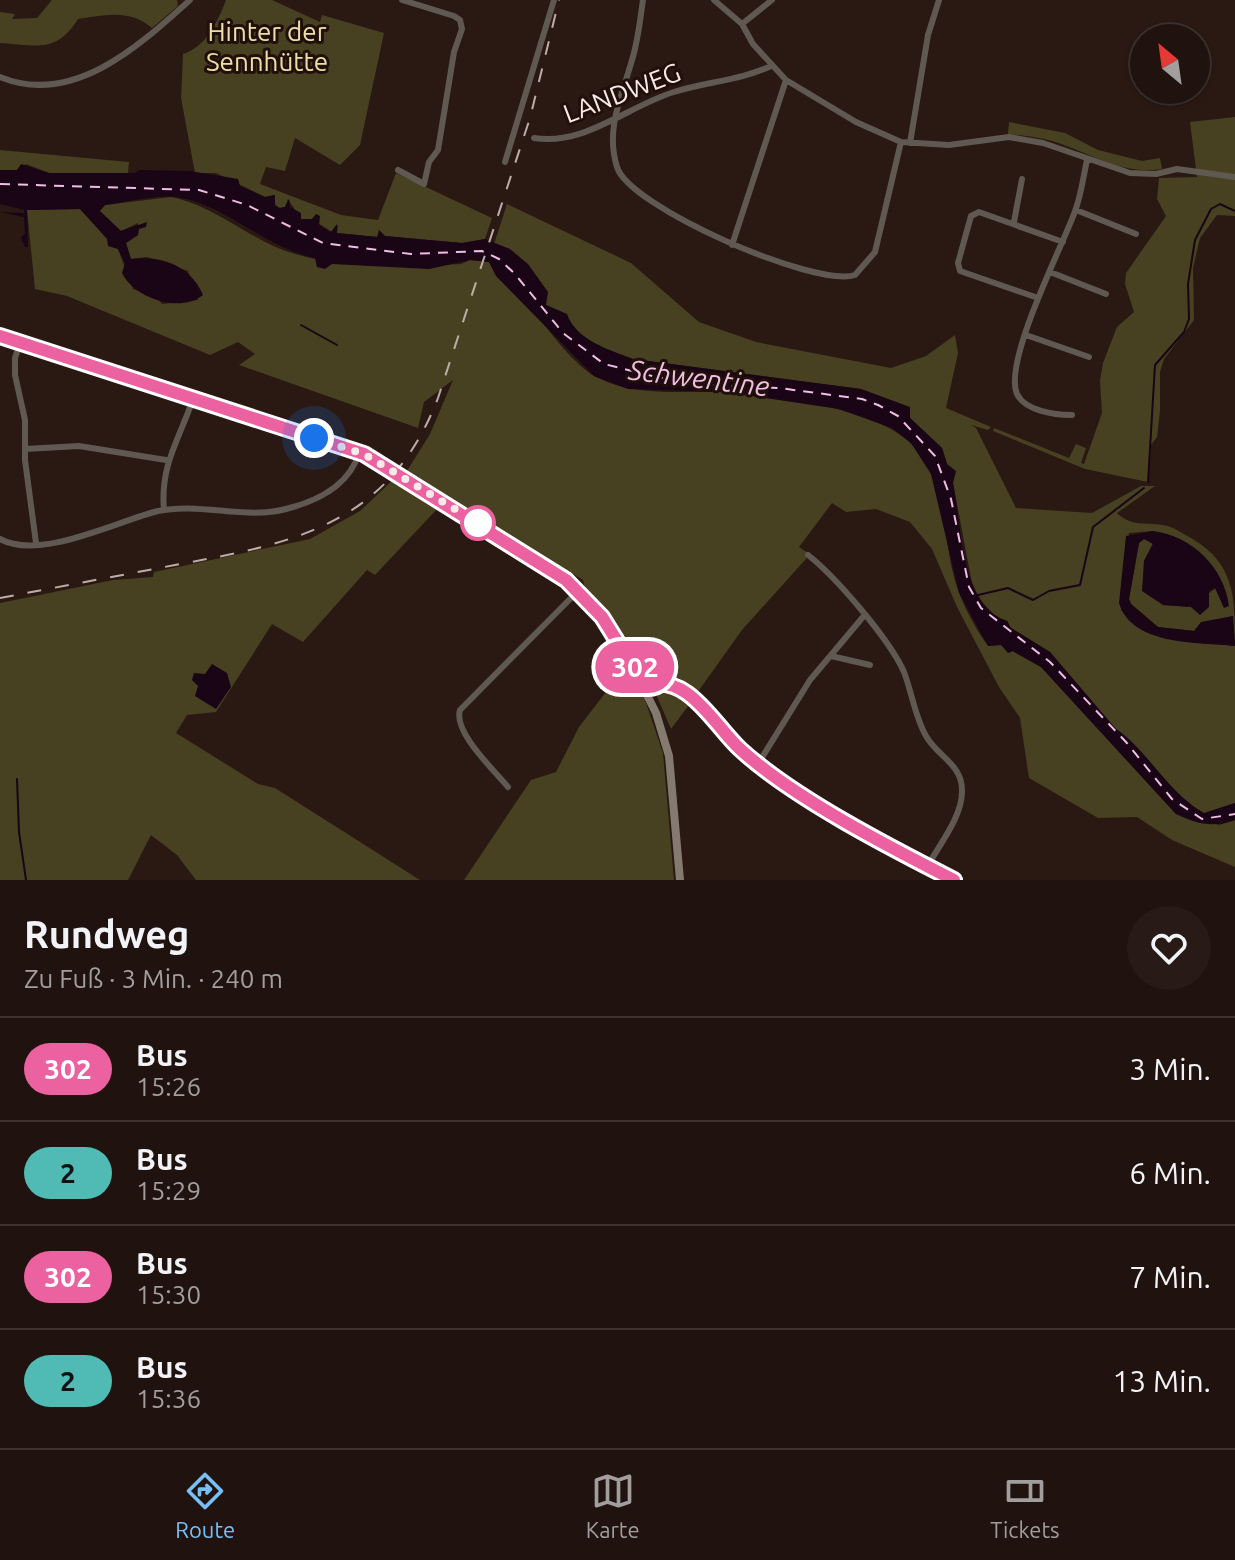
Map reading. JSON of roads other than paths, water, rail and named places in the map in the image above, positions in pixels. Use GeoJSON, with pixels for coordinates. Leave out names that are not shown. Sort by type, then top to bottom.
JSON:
{"type":"FeatureCollection","features":[{"type":"Feature","properties":{"kind":"main road"},"geometry":{"type":"LineString","coordinates":[[0,336],[359,453],[534,558],[578,591],[611,630],[645,686],[664,735],[673,788],[680,880]]}},
{"type":"Feature","properties":{"kind":"main road"},"geometry":{"type":"LineString","coordinates":[[645,686],[664,683],[687,692],[758,764],[927,867],[954,880]]}},
{"type":"Feature","properties":{"kind":"street"},"geometry":{"type":"LineString","coordinates":[[0,77],[28,86],[67,81],[120,59],[190,0]]}},
{"type":"Feature","properties":{"kind":"street"},"geometry":{"type":"LineString","coordinates":[[398,170],[424,184],[429,162],[438,150],[454,52],[462,29],[460,20],[454,16],[402,0]]}},
{"type":"Feature","properties":{"kind":"street"},"geometry":{"type":"LineString","coordinates":[[505,162],[554,0]]}},
{"type":"Feature","properties":{"kind":"street"},"geometry":{"type":"LineString","coordinates":[[643,0],[633,59],[612,120],[615,159],[624,180],[732,245],[829,277],[855,275],[875,252],[901,142]]}},
{"type":"Feature","properties":{"kind":"street"},"geometry":{"type":"LineString","coordinates":[[714,0],[742,24],[771,66],[786,80],[856,122],[901,142],[949,145],[1009,137],[1043,143],[1087,160],[1144,175],[1177,169],[1235,177]]}},
{"type":"Feature","properties":{"kind":"street"},"geometry":{"type":"LineString","coordinates":[[742,24],[772,0]]}},
{"type":"Feature","properties":{"kind":"street"},"geometry":{"type":"LineString","coordinates":[[910,143],[928,35],[939,0]]}},
{"type":"Feature","properties":{"kind":"street","name":"LANDWEG"},"geometry":{"type":"LineString","coordinates":[[534,138],[563,138],[612,120],[670,93],[771,66]]}},
{"type":"Feature","properties":{"kind":"street"},"geometry":{"type":"LineString","coordinates":[[732,245],[786,80]]}},
{"type":"Feature","properties":{"kind":"street"},"geometry":{"type":"LineString","coordinates":[[1072,415],[1059,415],[1031,407],[1019,397],[1014,375],[1038,298],[1076,210],[1087,160]]}},
{"type":"Feature","properties":{"kind":"street"},"geometry":{"type":"LineString","coordinates":[[1014,222],[1022,179]]}},
{"type":"Feature","properties":{"kind":"street"},"geometry":{"type":"LineString","coordinates":[[1076,210],[1136,234]]}},
{"type":"Feature","properties":{"kind":"street"},"geometry":{"type":"LineString","coordinates":[[1038,298],[960,271],[958,263],[971,216],[979,212],[1063,242]]}},
{"type":"Feature","properties":{"kind":"street"},"geometry":{"type":"LineString","coordinates":[[1050,272],[1106,294]]}},
{"type":"Feature","properties":{"kind":"street"},"geometry":{"type":"LineString","coordinates":[[1026,335],[1089,357]]}},
{"type":"Feature","properties":{"kind":"street"},"geometry":{"type":"LineString","coordinates":[[20,343],[15,358],[15,375],[25,420],[25,449],[36,543]]}},
{"type":"Feature","properties":{"kind":"street"},"geometry":{"type":"LineString","coordinates":[[164,510],[166,460],[179,439],[193,399]]}},
{"type":"Feature","properties":{"kind":"street"},"geometry":{"type":"LineString","coordinates":[[25,449],[79,446],[166,460]]}},
{"type":"Feature","properties":{"kind":"street"},"geometry":{"type":"LineString","coordinates":[[0,539],[18,545],[84,538],[164,510],[283,510],[336,487],[352,471],[359,453]]}},
{"type":"Feature","properties":{"kind":"street"},"geometry":{"type":"LineString","coordinates":[[808,555],[835,579],[900,664],[924,733],[954,766],[962,783],[959,808],[927,867]]}},
{"type":"Feature","properties":{"kind":"street"},"geometry":{"type":"LineString","coordinates":[[508,787],[462,730],[458,717],[460,710],[578,591]]}},
{"type":"Feature","properties":{"kind":"street"},"geometry":{"type":"LineString","coordinates":[[758,764],[810,680],[863,617]]}},
{"type":"Feature","properties":{"kind":"street"},"geometry":{"type":"LineString","coordinates":[[831,656],[870,665]]}},
{"type":"Feature","properties":{"kind":"water","name":"Schwentine"},"geometry":{"type":"Polygon","coordinates":[[[21,164],[49,173],[190,171],[238,179],[240,186],[265,197],[275,195],[275,205],[279,208],[285,207],[289,199],[290,207],[301,213],[301,219],[312,219],[316,214],[320,216],[319,225],[331,232],[337,224],[337,233],[377,237],[379,230],[385,236],[462,243],[485,239],[510,249],[528,264],[548,292],[546,305],[567,314],[578,331],[614,352],[633,359],[861,389],[910,407],[910,418],[942,448],[947,464],[956,471],[953,483],[962,541],[972,581],[980,598],[1011,628],[1050,652],[1115,728],[1138,748],[1179,794],[1204,813],[1235,803],[1235,820],[1205,824],[1176,814],[1041,667],[1013,651],[1008,653],[1001,645],[988,646],[959,593],[931,474],[911,443],[892,428],[839,409],[726,392],[628,389],[594,376],[496,276],[489,262],[470,260],[429,269],[332,264],[325,269],[317,267],[315,258],[278,245],[226,215],[191,200],[156,197],[105,205],[100,211],[121,231],[147,222],[146,227],[139,229],[138,235],[126,243],[131,259],[154,259],[174,265],[191,277],[203,295],[182,303],[158,300],[136,290],[128,282],[122,273],[125,263],[118,249],[108,246],[107,239],[80,209],[27,210],[28,247],[25,247],[21,238],[25,233],[24,217],[0,212],[24,213],[24,210],[0,204],[0,170],[17,170],[21,164]]]}},
{"type":"Feature","properties":{"kind":"water"},"geometry":{"type":"Polygon","coordinates":[[[1153,531],[1181,539],[1204,556],[1220,579],[1229,606],[1224,608],[1215,588],[1209,591],[1209,607],[1200,615],[1191,607],[1163,605],[1142,591],[1144,561],[1153,544],[1144,539],[1139,543],[1129,599],[1131,604],[1158,627],[1194,631],[1201,622],[1233,616],[1235,646],[1168,639],[1137,627],[1126,617],[1119,603],[1126,536],[1153,531]]]}},
{"type":"Feature","properties":{"kind":"water"},"geometry":{"type":"Polygon","coordinates":[[[212,664],[227,673],[231,687],[216,709],[195,696],[198,686],[192,680],[194,673],[205,674],[212,664]]]}},
{"type":"Feature","properties":{"kind":"waterway"},"geometry":{"type":"LineString","coordinates":[[1148,482],[1155,365],[1184,332],[1189,319],[1188,284],[1195,240],[1211,209],[1220,204],[1235,211]]}},
{"type":"Feature","properties":{"kind":"waterway"},"geometry":{"type":"LineString","coordinates":[[301,325],[337,345]]}},
{"type":"Feature","properties":{"kind":"waterway"},"geometry":{"type":"LineString","coordinates":[[974,596],[1008,588],[1033,600],[1049,591],[1080,585],[1093,527],[1144,488]]}},
{"type":"Feature","properties":{"kind":"waterway"},"geometry":{"type":"LineString","coordinates":[[17,779],[19,832],[26,880]]}},
{"type":"Feature","properties":{"kind":"railway"},"geometry":{"type":"LineString","coordinates":[[0,598],[219,557],[298,536],[333,521],[365,501],[393,475],[418,441],[438,398],[530,118],[559,0]]}},
{"type":"Feature","properties":{"kind":"park label","name":"Hinter der Sennhütte"},"geometry":{"type":"Point","coordinates":[267,47]}}]}
